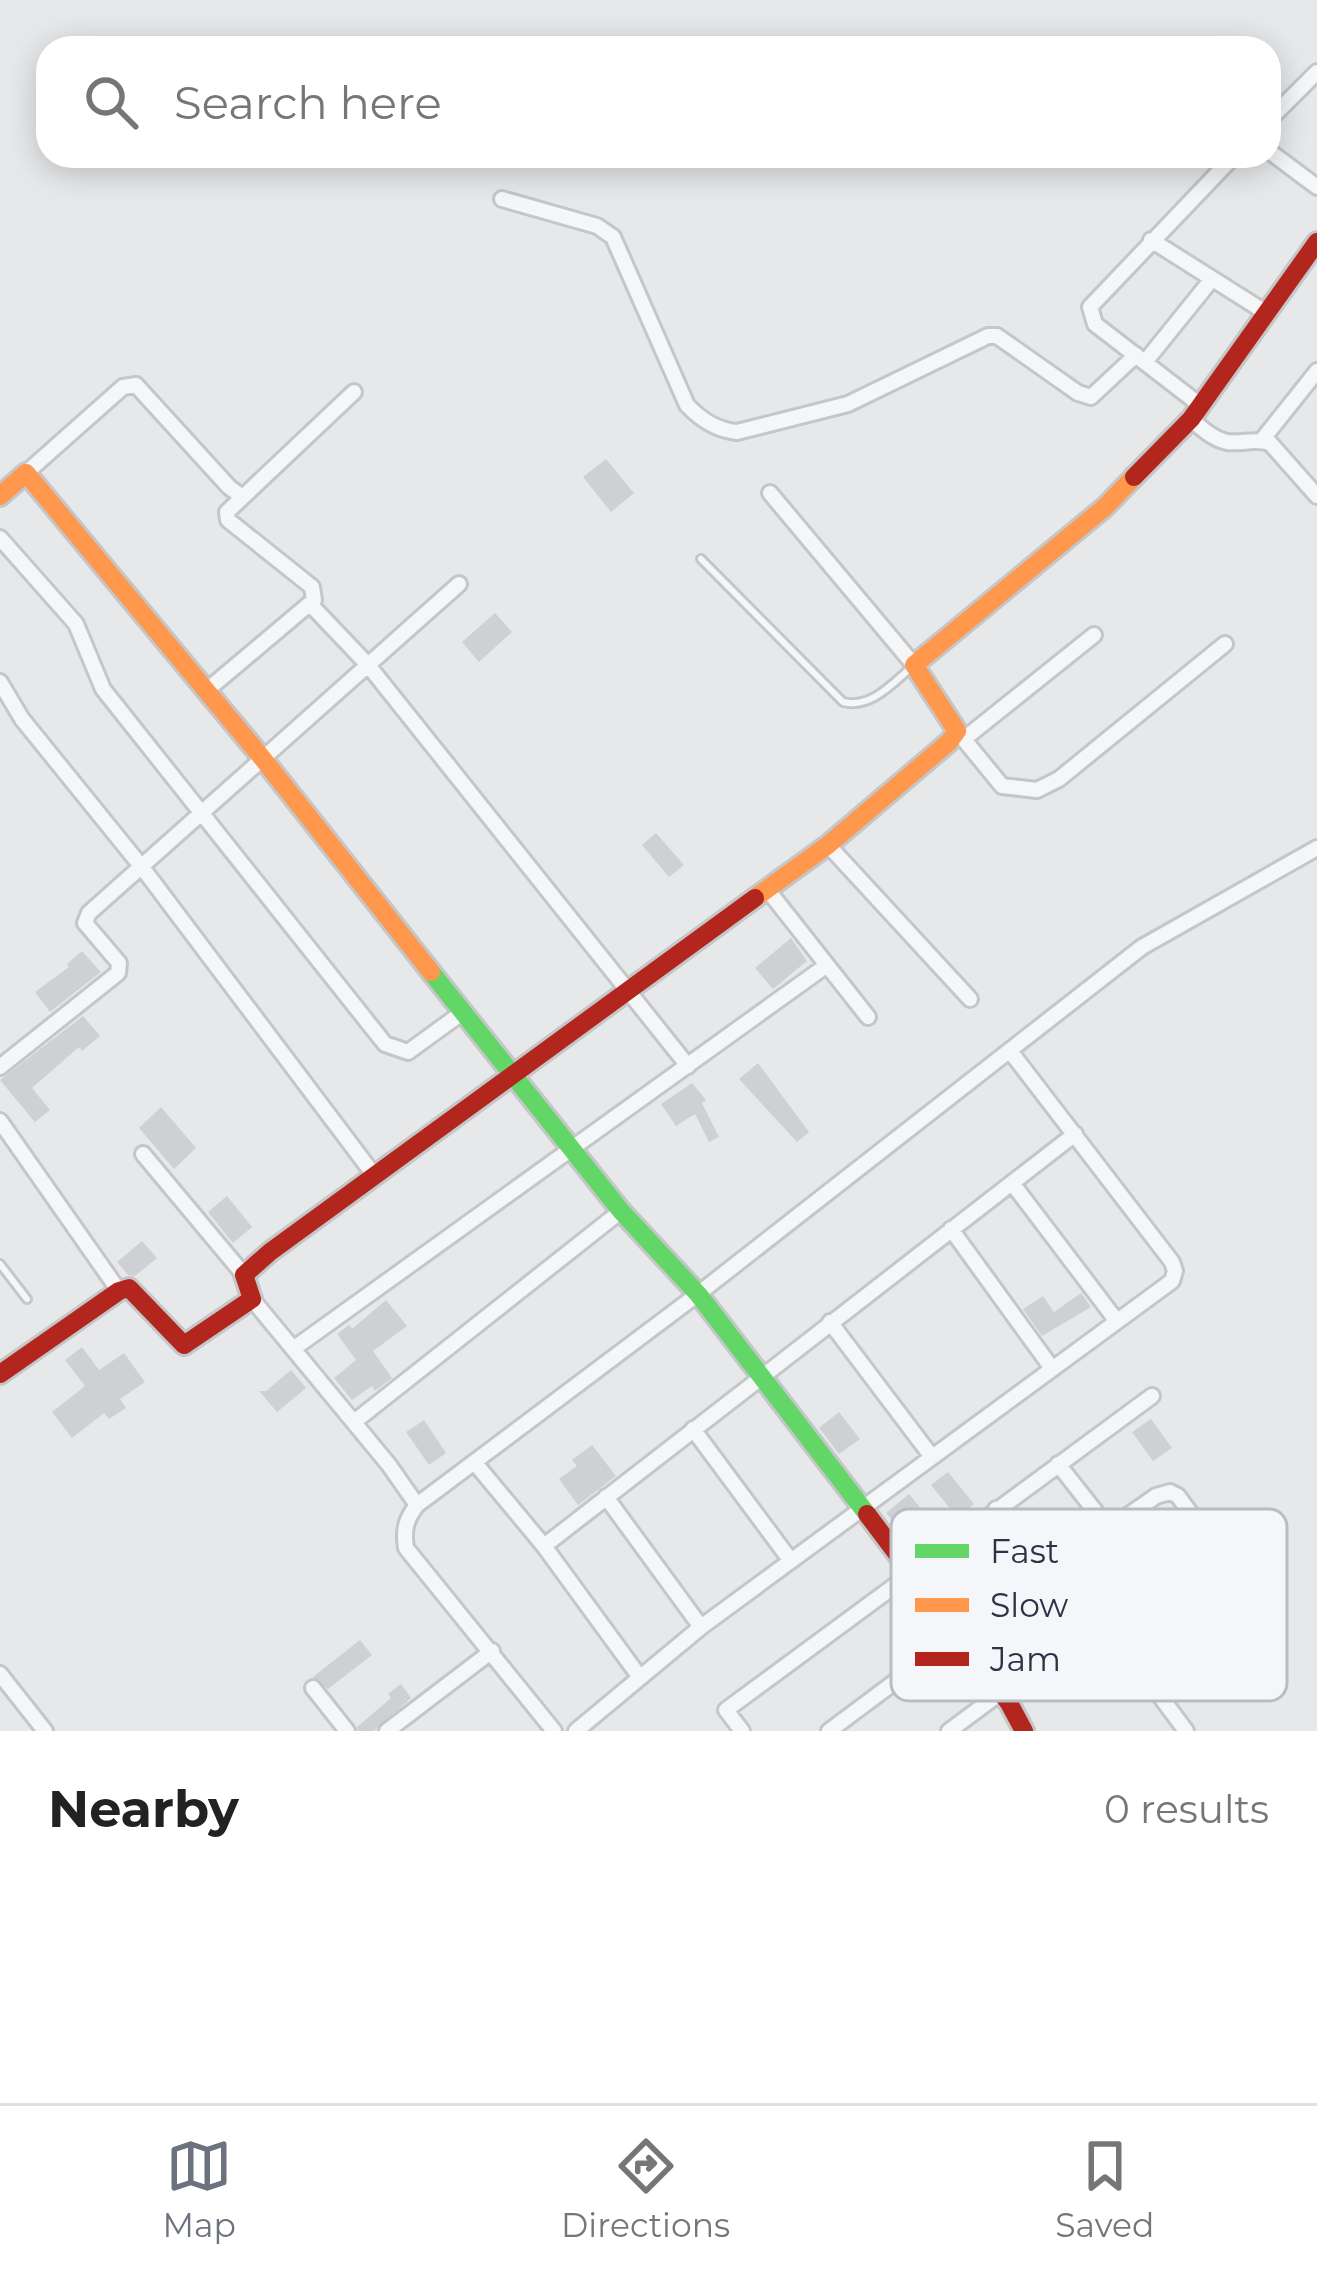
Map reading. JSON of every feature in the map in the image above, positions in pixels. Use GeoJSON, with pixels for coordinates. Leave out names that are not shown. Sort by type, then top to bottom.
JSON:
{"type":"FeatureCollection","features":[{"type":"Feature","properties":{"kind":"street"},"geometry":{"type":"LineString","coordinates":[[1281,112],[1311,89],[1317,72]]}},
{"type":"Feature","properties":{"kind":"street"},"geometry":{"type":"LineString","coordinates":[[1281,161],[1317,187]]}},
{"type":"Feature","properties":{"kind":"street"},"geometry":{"type":"LineString","coordinates":[[1222,168],[1090,307],[1094,324],[1140,359],[1213,436],[1226,442],[1262,440],[1317,371]]}},
{"type":"Feature","properties":{"kind":"street"},"geometry":{"type":"LineString","coordinates":[[502,199],[597,226],[613,237],[687,405],[724,431],[737,433],[848,404],[988,336],[997,336],[1084,396],[1097,392],[1140,359],[1213,279]]}},
{"type":"Feature","properties":{"kind":"street"},"geometry":{"type":"LineString","coordinates":[[1151,240],[1265,312]]}},
{"type":"Feature","properties":{"kind":"street"},"geometry":{"type":"LineString","coordinates":[[914,665],[1105,507],[1195,412],[1265,312],[1313,254]]}},
{"type":"Feature","properties":{"kind":"street"},"geometry":{"type":"LineString","coordinates":[[0,496],[123,387],[136,385],[241,496]]}},
{"type":"Feature","properties":{"kind":"street"},"geometry":{"type":"LineString","coordinates":[[206,692],[311,605],[312,587],[228,520],[227,512],[354,392]]}},
{"type":"Feature","properties":{"kind":"street"},"geometry":{"type":"LineString","coordinates":[[1262,440],[1317,496]]}},
{"type":"Feature","properties":{"kind":"street"},"geometry":{"type":"LineString","coordinates":[[26,473],[263,759],[621,1211],[698,1294],[891,1547]]}},
{"type":"Feature","properties":{"kind":"street"},"geometry":{"type":"LineString","coordinates":[[770,493],[914,665],[1002,785],[1017,790],[1048,786],[1226,644]]}},
{"type":"Feature","properties":{"kind":"street"},"geometry":{"type":"LineString","coordinates":[[0,538],[76,624],[103,688],[385,1044],[408,1052],[463,1012]]}},
{"type":"Feature","properties":{"kind":"street"},"geometry":{"type":"LineString","coordinates":[[0,1067],[118,973],[119,963],[87,927],[85,918],[460,584]]}},
{"type":"Feature","properties":{"kind":"street"},"geometry":{"type":"LineString","coordinates":[[311,605],[368,664],[688,1066]]}},
{"type":"Feature","properties":{"kind":"street"},"geometry":{"type":"LineString","coordinates":[[244,1275],[828,845],[961,735],[1094,635]]}},
{"type":"Feature","properties":{"kind":"street"},"geometry":{"type":"LineString","coordinates":[[0,682],[22,718],[141,866],[374,1175]]}},
{"type":"Feature","properties":{"kind":"street"},"geometry":{"type":"LineString","coordinates":[[828,845],[970,999]]}},
{"type":"Feature","properties":{"kind":"street"},"geometry":{"type":"LineString","coordinates":[[530,1731],[549,1725],[406,1548],[407,1517],[417,1504],[698,1294],[1142,947],[1317,848]]}},
{"type":"Feature","properties":{"kind":"street"},"geometry":{"type":"LineString","coordinates":[[766,889],[868,1017]]}},
{"type":"Feature","properties":{"kind":"street"},"geometry":{"type":"LineString","coordinates":[[293,1349],[826,965]]}},
{"type":"Feature","properties":{"kind":"street"},"geometry":{"type":"LineString","coordinates":[[576,1731],[700,1627],[1172,1281],[1172,1262],[1010,1052]]}},
{"type":"Feature","properties":{"kind":"street"},"geometry":{"type":"LineString","coordinates":[[0,1121],[5,1140],[119,1291]]}},
{"type":"Feature","properties":{"kind":"street"},"geometry":{"type":"LineString","coordinates":[[544,1546],[1075,1134]]}},
{"type":"Feature","properties":{"kind":"street"},"geometry":{"type":"LineString","coordinates":[[143,1154],[244,1275],[252,1300],[417,1504]]}},
{"type":"Feature","properties":{"kind":"street"},"geometry":{"type":"LineString","coordinates":[[1012,1183],[1116,1320]]}},
{"type":"Feature","properties":{"kind":"street"},"geometry":{"type":"LineString","coordinates":[[354,1422],[621,1211]]}},
{"type":"Feature","properties":{"kind":"street"},"geometry":{"type":"LineString","coordinates":[[951,1229],[1052,1366]]}},
{"type":"Feature","properties":{"kind":"street"},"geometry":{"type":"LineString","coordinates":[[0,1374],[119,1291],[130,1288],[184,1345],[252,1300]]}},
{"type":"Feature","properties":{"kind":"street"},"geometry":{"type":"LineString","coordinates":[[830,1322],[932,1456]]}},
{"type":"Feature","properties":{"kind":"street"},"geometry":{"type":"LineString","coordinates":[[996,1509],[1152,1396]]}},
{"type":"Feature","properties":{"kind":"street"},"geometry":{"type":"LineString","coordinates":[[693,1429],[791,1561]]}},
{"type":"Feature","properties":{"kind":"street"},"geometry":{"type":"LineString","coordinates":[[475,1462],[544,1546],[639,1676]]}},
{"type":"Feature","properties":{"kind":"street"},"geometry":{"type":"LineString","coordinates":[[1058,1464],[1093,1509]]}},
{"type":"Feature","properties":{"kind":"street"},"geometry":{"type":"LineString","coordinates":[[1137,1509],[1170,1492],[1187,1509]]}},
{"type":"Feature","properties":{"kind":"street"},"geometry":{"type":"LineString","coordinates":[[606,1497],[700,1627]]}},
{"type":"Feature","properties":{"kind":"street"},"geometry":{"type":"LineString","coordinates":[[742,1731],[726,1710],[891,1586]]}},
{"type":"Feature","properties":{"kind":"street"},"geometry":{"type":"LineString","coordinates":[[387,1731],[493,1651]]}},
{"type":"Feature","properties":{"kind":"street"},"geometry":{"type":"LineString","coordinates":[[0,1674],[45,1731]]}},
{"type":"Feature","properties":{"kind":"street"},"geometry":{"type":"LineString","coordinates":[[829,1731],[891,1684]]}},
{"type":"Feature","properties":{"kind":"street"},"geometry":{"type":"LineString","coordinates":[[313,1688],[346,1731]]}},
{"type":"Feature","properties":{"kind":"street"},"geometry":{"type":"LineString","coordinates":[[949,1731],[988,1701]]}},
{"type":"Feature","properties":{"kind":"street"},"geometry":{"type":"LineString","coordinates":[[1006,1701],[1024,1731]]}},
{"type":"Feature","properties":{"kind":"street"},"geometry":{"type":"LineString","coordinates":[[1164,1701],[1186,1731]]}},
{"type":"Feature","properties":{"kind":"lane"},"geometry":{"type":"LineString","coordinates":[[701,559],[843,703],[866,702],[914,665]]}},
{"type":"Feature","properties":{"kind":"lane"},"geometry":{"type":"LineString","coordinates":[[0,1264],[27,1299]]}},
{"type":"Feature","properties":{"kind":"building"},"geometry":{"type":"Polygon","coordinates":[[[606,459],[634,493],[611,512],[583,477],[606,459]]]}},
{"type":"Feature","properties":{"kind":"building"},"geometry":{"type":"Polygon","coordinates":[[[495,613],[512,632],[479,662],[462,642],[495,613]]]}},
{"type":"Feature","properties":{"kind":"building"},"geometry":{"type":"Polygon","coordinates":[[[656,833],[684,865],[669,877],[642,845],[656,833]]]}},
{"type":"Feature","properties":{"kind":"building"},"geometry":{"type":"Polygon","coordinates":[[[791,938],[807,961],[773,989],[755,968],[791,938]]]}},
{"type":"Feature","properties":{"kind":"building"},"geometry":{"type":"Polygon","coordinates":[[[82,951],[101,972],[50,1012],[35,992],[82,951]]]}},
{"type":"Feature","properties":{"kind":"building"},"geometry":{"type":"Polygon","coordinates":[[[83,1016],[100,1036],[82,1051],[79,1047],[32,1088],[50,1110],[35,1122],[0,1080],[83,1016]]]}},
{"type":"Feature","properties":{"kind":"building"},"geometry":{"type":"Polygon","coordinates":[[[758,1063],[809,1132],[797,1142],[739,1079],[758,1063]]]}},
{"type":"Feature","properties":{"kind":"building"},"geometry":{"type":"Polygon","coordinates":[[[692,1083],[706,1100],[702,1103],[719,1137],[709,1142],[695,1114],[676,1126],[661,1104],[692,1083]]]}},
{"type":"Feature","properties":{"kind":"building"},"geometry":{"type":"Polygon","coordinates":[[[161,1107],[196,1148],[174,1169],[139,1128],[161,1107]]]}},
{"type":"Feature","properties":{"kind":"building"},"geometry":{"type":"Polygon","coordinates":[[[227,1196],[252,1227],[233,1243],[208,1212],[227,1196]]]}},
{"type":"Feature","properties":{"kind":"building"},"geometry":{"type":"Polygon","coordinates":[[[142,1241],[157,1258],[135,1276],[128,1275],[117,1262],[142,1241]]]}},
{"type":"Feature","properties":{"kind":"building"},"geometry":{"type":"Polygon","coordinates":[[[1081,1293],[1091,1307],[1042,1336],[1023,1309],[1043,1296],[1054,1312],[1081,1293]]]}},
{"type":"Feature","properties":{"kind":"building"},"geometry":{"type":"Polygon","coordinates":[[[386,1300],[407,1326],[373,1351],[392,1378],[352,1400],[334,1378],[356,1360],[337,1334],[349,1325],[352,1329],[386,1300]]]}},
{"type":"Feature","properties":{"kind":"building"},"geometry":{"type":"Polygon","coordinates":[[[82,1347],[99,1370],[124,1353],[145,1382],[120,1399],[126,1408],[109,1419],[104,1413],[72,1438],[52,1412],[85,1386],[65,1360],[82,1347]]]}},
{"type":"Feature","properties":{"kind":"building"},"geometry":{"type":"Polygon","coordinates":[[[291,1370],[306,1388],[277,1412],[259,1391],[266,1391],[291,1370]]]}},
{"type":"Feature","properties":{"kind":"building"},"geometry":{"type":"Polygon","coordinates":[[[839,1412],[860,1439],[839,1454],[819,1428],[839,1412]]]}},
{"type":"Feature","properties":{"kind":"building"},"geometry":{"type":"Polygon","coordinates":[[[1151,1419],[1172,1448],[1153,1461],[1132,1432],[1151,1419]]]}},
{"type":"Feature","properties":{"kind":"building"},"geometry":{"type":"Polygon","coordinates":[[[424,1420],[446,1453],[429,1465],[406,1432],[424,1420]]]}},
{"type":"Feature","properties":{"kind":"building"},"geometry":{"type":"Polygon","coordinates":[[[592,1445],[616,1476],[578,1505],[559,1479],[577,1466],[572,1460],[592,1445]]]}},
{"type":"Feature","properties":{"kind":"building"},"geometry":{"type":"Polygon","coordinates":[[[948,1472],[974,1504],[950,1509],[931,1485],[948,1472]]]}},
{"type":"Feature","properties":{"kind":"building"},"geometry":{"type":"Polygon","coordinates":[[[909,1494],[922,1509],[891,1509],[891,1519],[886,1513],[909,1494]]]}},
{"type":"Feature","properties":{"kind":"building"},"geometry":{"type":"Polygon","coordinates":[[[360,1640],[372,1655],[328,1689],[313,1677],[360,1640]]]}},
{"type":"Feature","properties":{"kind":"building"},"geometry":{"type":"Polygon","coordinates":[[[401,1684],[411,1698],[374,1731],[358,1731],[357,1727],[401,1684]]]}},
{"type":"Feature","properties":{"kind":"traffic: fast"},"geometry":{"type":"LineString","coordinates":[[431,972],[621,1211],[698,1294],[867,1514]]}},
{"type":"Feature","properties":{"kind":"traffic: slow"},"geometry":{"type":"LineString","coordinates":[[0,496],[26,473],[263,759],[431,972]]}},
{"type":"Feature","properties":{"kind":"traffic: slow"},"geometry":{"type":"LineString","coordinates":[[755,898],[828,845],[949,742],[957,731],[914,665],[1105,507],[1134,477]]}},
{"type":"Feature","properties":{"kind":"traffic: jam"},"geometry":{"type":"LineString","coordinates":[[1134,477],[1191,419],[1317,242]]}},
{"type":"Feature","properties":{"kind":"traffic: jam"},"geometry":{"type":"LineString","coordinates":[[0,1374],[129,1288],[184,1345],[252,1299],[244,1275],[270,1252],[755,898]]}},
{"type":"Feature","properties":{"kind":"traffic: jam"},"geometry":{"type":"LineString","coordinates":[[867,1514],[891,1546]]}},
{"type":"Feature","properties":{"kind":"traffic: jam"},"geometry":{"type":"LineString","coordinates":[[1007,1701],[1024,1731]]}}]}
